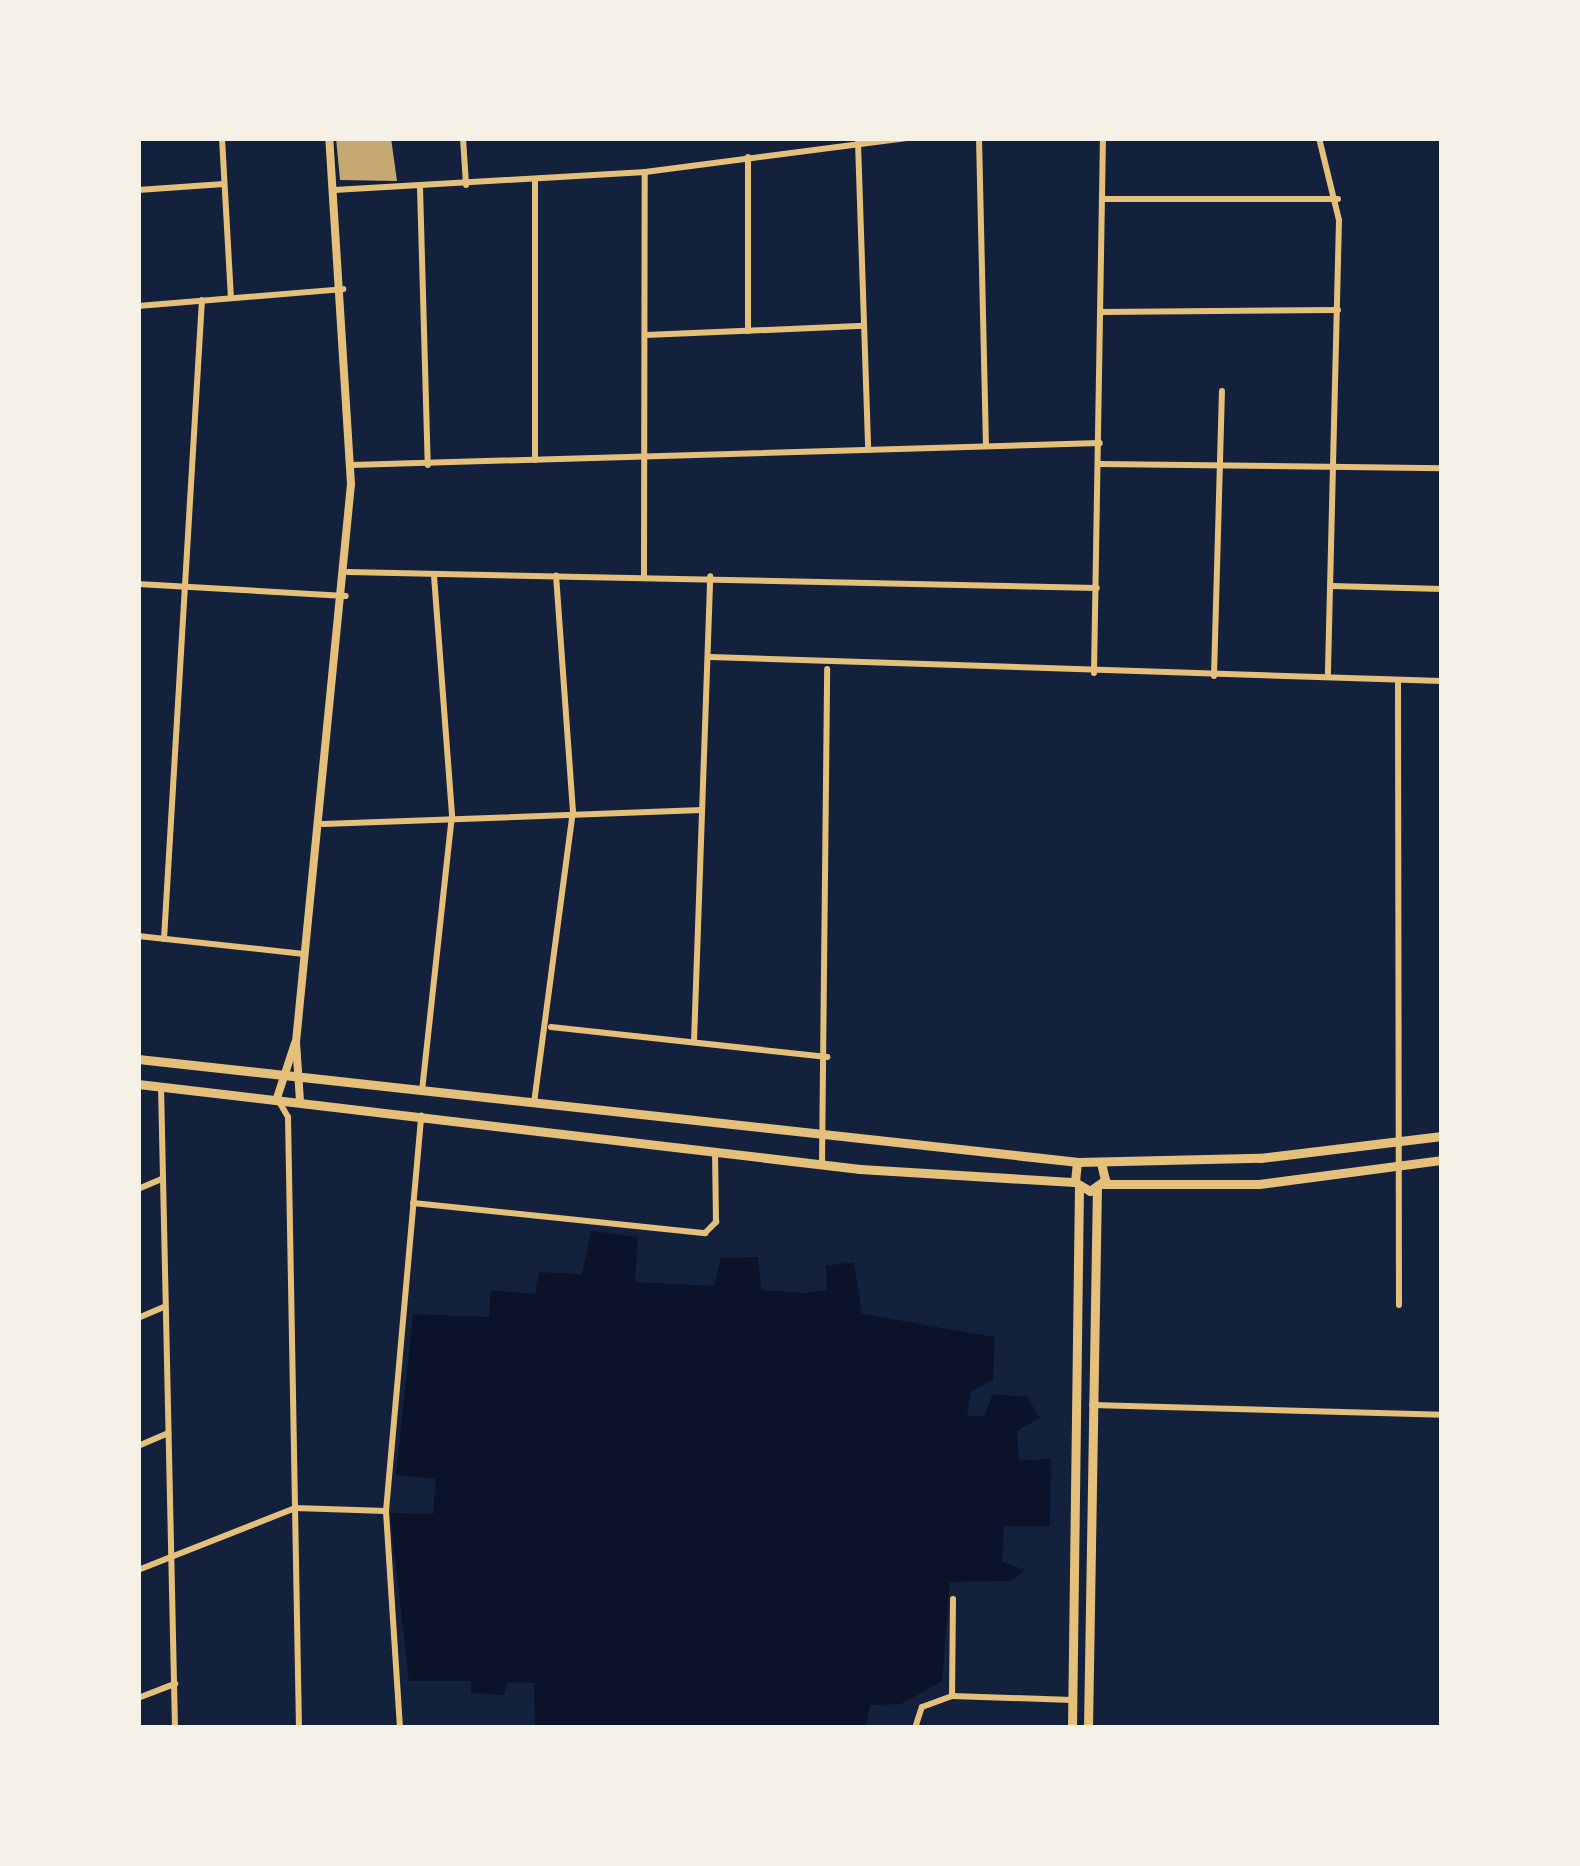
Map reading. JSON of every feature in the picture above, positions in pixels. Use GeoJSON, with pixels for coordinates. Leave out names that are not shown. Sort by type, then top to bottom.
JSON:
{"type":"FeatureCollection","features":[{"type":"Feature","properties":{"kind":"main road"},"geometry":{"type":"LineString","coordinates":[[138,1059],[826,1139],[1078,1162],[1442,1136]]}},
{"type":"Feature","properties":{"kind":"main road"},"geometry":{"type":"LineString","coordinates":[[138,1084],[822,1163],[1077,1185],[1259,1184],[1442,1160]]}},
{"type":"Feature","properties":{"kind":"main road"},"geometry":{"type":"LineString","coordinates":[[1072,1728],[1078,1162]]}},
{"type":"Feature","properties":{"kind":"main road"},"geometry":{"type":"LineString","coordinates":[[1088,1728],[1101,1162]]}},
{"type":"Feature","properties":{"kind":"street"},"geometry":{"type":"LineString","coordinates":[[222,138],[231,298]]}},
{"type":"Feature","properties":{"kind":"street"},"geometry":{"type":"LineString","coordinates":[[287,1117],[300,1101],[296,1042],[348,572],[352,466],[329,138]]}},
{"type":"Feature","properties":{"kind":"street"},"geometry":{"type":"LineString","coordinates":[[463,138],[466,185]]}},
{"type":"Feature","properties":{"kind":"street"},"geometry":{"type":"LineString","coordinates":[[334,190],[535,182],[645,172],[858,140],[907,138]]}},
{"type":"Feature","properties":{"kind":"street"},"geometry":{"type":"LineString","coordinates":[[980,138],[986,446]]}},
{"type":"Feature","properties":{"kind":"street"},"geometry":{"type":"LineString","coordinates":[[1094,673],[1103,138]]}},
{"type":"Feature","properties":{"kind":"street"},"geometry":{"type":"LineString","coordinates":[[1319,138],[1338,199],[1328,678]]}},
{"type":"Feature","properties":{"kind":"street"},"geometry":{"type":"LineString","coordinates":[[858,140],[868,450]]}},
{"type":"Feature","properties":{"kind":"street"},"geometry":{"type":"LineString","coordinates":[[748,157],[748,331]]}},
{"type":"Feature","properties":{"kind":"street"},"geometry":{"type":"LineString","coordinates":[[644,574],[645,172]]}},
{"type":"Feature","properties":{"kind":"street"},"geometry":{"type":"LineString","coordinates":[[535,182],[535,461]]}},
{"type":"Feature","properties":{"kind":"street"},"geometry":{"type":"LineString","coordinates":[[138,190],[224,184]]}},
{"type":"Feature","properties":{"kind":"street"},"geometry":{"type":"LineString","coordinates":[[420,187],[428,465]]}},
{"type":"Feature","properties":{"kind":"street"},"geometry":{"type":"LineString","coordinates":[[1102,199],[1338,199]]}},
{"type":"Feature","properties":{"kind":"street"},"geometry":{"type":"LineString","coordinates":[[138,306],[343,289]]}},
{"type":"Feature","properties":{"kind":"street"},"geometry":{"type":"LineString","coordinates":[[164,939],[202,300]]}},
{"type":"Feature","properties":{"kind":"street"},"geometry":{"type":"LineString","coordinates":[[1102,312],[1338,310]]}},
{"type":"Feature","properties":{"kind":"street"},"geometry":{"type":"LineString","coordinates":[[646,335],[866,326]]}},
{"type":"Feature","properties":{"kind":"street"},"geometry":{"type":"LineString","coordinates":[[1214,676],[1222,392]]}},
{"type":"Feature","properties":{"kind":"street"},"geometry":{"type":"LineString","coordinates":[[352,466],[1100,443]]}},
{"type":"Feature","properties":{"kind":"street"},"geometry":{"type":"LineString","coordinates":[[1100,464],[1442,468]]}},
{"type":"Feature","properties":{"kind":"street"},"geometry":{"type":"LineString","coordinates":[[348,572],[644,574],[1097,588]]}},
{"type":"Feature","properties":{"kind":"street"},"geometry":{"type":"LineString","coordinates":[[422,1092],[452,814],[434,575]]}},
{"type":"Feature","properties":{"kind":"street"},"geometry":{"type":"LineString","coordinates":[[534,1105],[551,1027],[573,812],[556,576]]}},
{"type":"Feature","properties":{"kind":"street"},"geometry":{"type":"LineString","coordinates":[[694,1042],[710,576]]}},
{"type":"Feature","properties":{"kind":"street"},"geometry":{"type":"LineString","coordinates":[[138,584],[346,596]]}},
{"type":"Feature","properties":{"kind":"street"},"geometry":{"type":"LineString","coordinates":[[1332,586],[1442,589]]}},
{"type":"Feature","properties":{"kind":"street"},"geometry":{"type":"LineString","coordinates":[[710,657],[826,669],[1442,681]]}},
{"type":"Feature","properties":{"kind":"street"},"geometry":{"type":"LineString","coordinates":[[822,1163],[827,1057],[826,669]]}},
{"type":"Feature","properties":{"kind":"street"},"geometry":{"type":"LineString","coordinates":[[1398,680],[1399,1305]]}},
{"type":"Feature","properties":{"kind":"street"},"geometry":{"type":"LineString","coordinates":[[323,824],[452,814],[702,809]]}},
{"type":"Feature","properties":{"kind":"street"},"geometry":{"type":"LineString","coordinates":[[138,936],[308,955]]}},
{"type":"Feature","properties":{"kind":"street"},"geometry":{"type":"LineString","coordinates":[[551,1027],[827,1057]]}},
{"type":"Feature","properties":{"kind":"street"},"geometry":{"type":"LineString","coordinates":[[296,1042],[280,1075],[277,1098],[287,1117],[299,1728]]}},
{"type":"Feature","properties":{"kind":"street"},"geometry":{"type":"LineString","coordinates":[[160,1086],[176,1728]]}},
{"type":"Feature","properties":{"kind":"street"},"geometry":{"type":"LineString","coordinates":[[400,1728],[386,1511],[421,1116]]}},
{"type":"Feature","properties":{"kind":"street"},"geometry":{"type":"LineString","coordinates":[[412,1203],[705,1233],[716,1222],[715,1151]]}},
{"type":"Feature","properties":{"kind":"street"},"geometry":{"type":"LineString","coordinates":[[138,1189],[161,1179]]}},
{"type":"Feature","properties":{"kind":"street"},"geometry":{"type":"LineString","coordinates":[[138,1318],[164,1307]]}},
{"type":"Feature","properties":{"kind":"street"},"geometry":{"type":"LineString","coordinates":[[1092,1405],[1442,1415]]}},
{"type":"Feature","properties":{"kind":"street"},"geometry":{"type":"LineString","coordinates":[[138,1446],[168,1433]]}},
{"type":"Feature","properties":{"kind":"street"},"geometry":{"type":"LineString","coordinates":[[138,1570],[295,1508],[386,1511]]}},
{"type":"Feature","properties":{"kind":"street"},"geometry":{"type":"LineString","coordinates":[[952,1599],[952,1696]]}},
{"type":"Feature","properties":{"kind":"street"},"geometry":{"type":"LineString","coordinates":[[138,1698],[175,1684]]}},
{"type":"Feature","properties":{"kind":"street"},"geometry":{"type":"LineString","coordinates":[[915,1728],[922,1707],[952,1696],[1072,1700]]}},
{"type":"Feature","properties":{"kind":"water"},"geometry":{"type":"Polygon","coordinates":[[[591,1231],[638,1237],[635,1282],[714,1286],[721,1258],[758,1257],[761,1290],[802,1293],[827,1290],[826,1266],[854,1262],[862,1314],[995,1337],[993,1380],[971,1391],[967,1416],[984,1416],[993,1394],[1027,1397],[1040,1418],[1017,1431],[1019,1460],[1051,1459],[1050,1526],[1004,1526],[1002,1562],[1025,1570],[1011,1581],[950,1582],[942,1681],[901,1704],[870,1705],[866,1728],[535,1728],[534,1683],[508,1682],[504,1695],[471,1693],[471,1681],[409,1681],[390,1513],[433,1514],[436,1479],[396,1475],[413,1314],[489,1317],[491,1290],[535,1294],[539,1272],[582,1274],[591,1231]]]}},
{"type":"Feature","properties":{"kind":"building"},"geometry":{"type":"Polygon","coordinates":[[[336,138],[391,138],[397,181],[340,180],[336,138]]]}}]}
